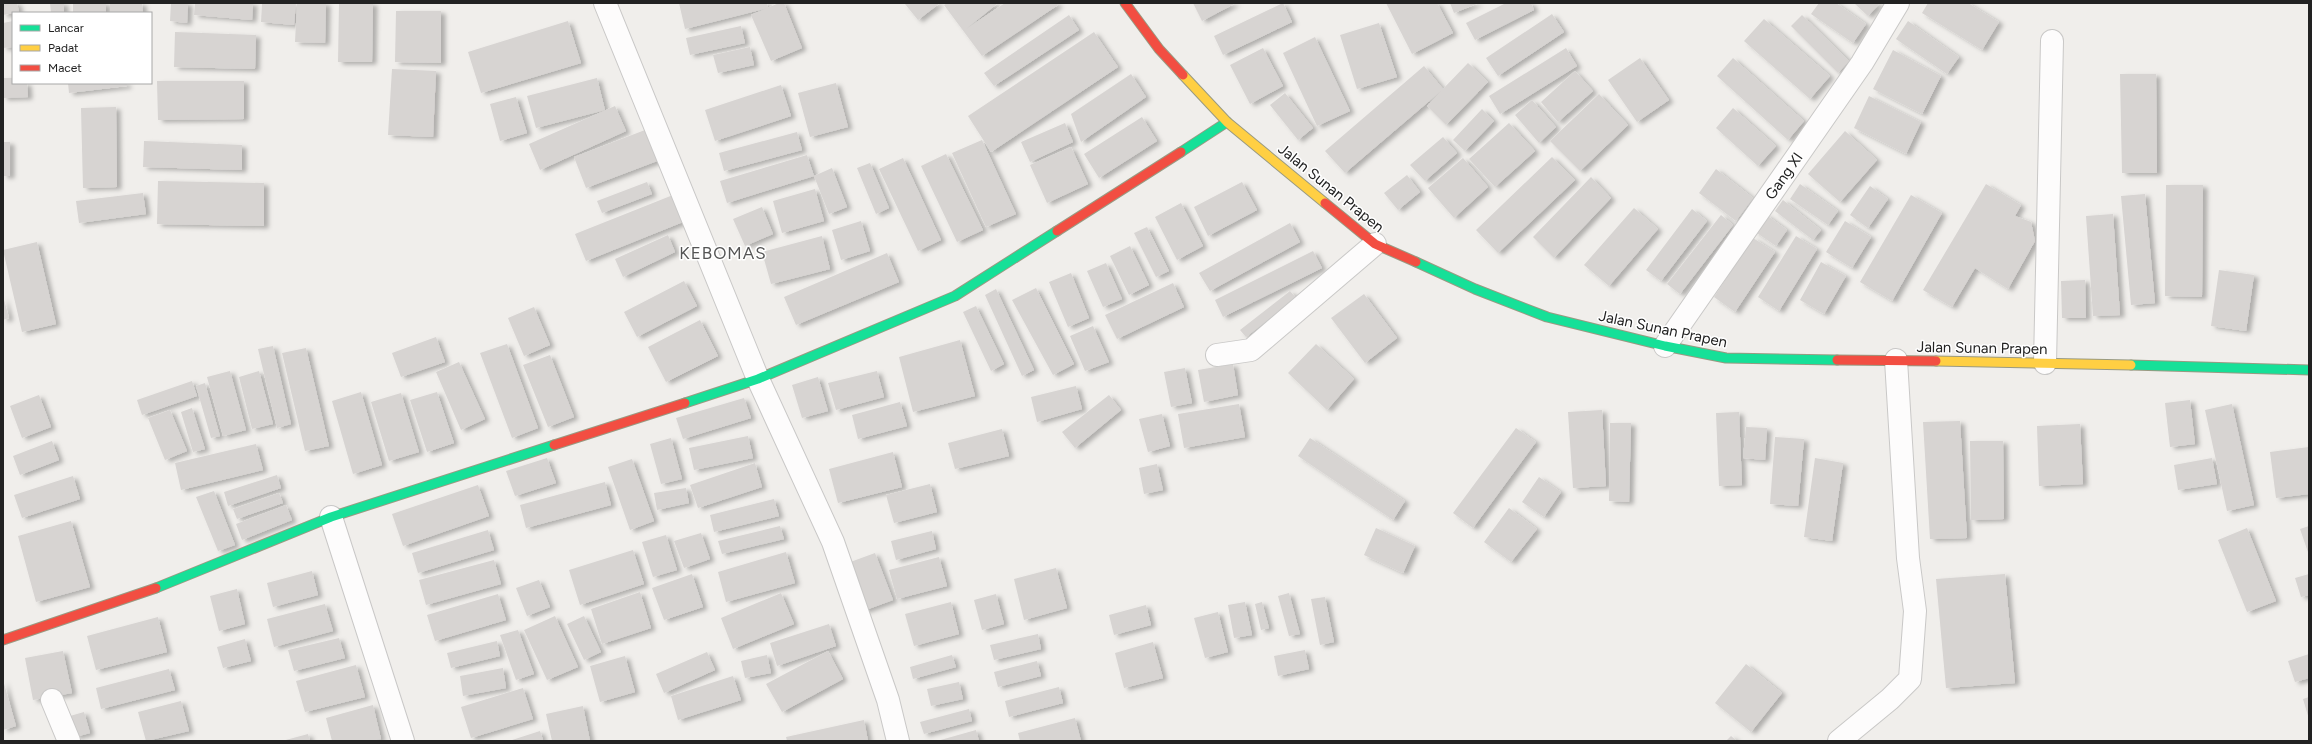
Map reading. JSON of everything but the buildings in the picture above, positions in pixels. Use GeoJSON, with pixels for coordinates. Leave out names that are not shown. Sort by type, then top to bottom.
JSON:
{"type":"FeatureCollection","features":[{"type":"Feature","properties":{"kind":"street"},"geometry":{"type":"LineString","coordinates":[[605,3],[758,379],[833,542],[888,700],[898,741]]}},
{"type":"Feature","properties":{"kind":"street","name":"Jalan Sunan Prapen"},"geometry":{"type":"LineString","coordinates":[[1125,3],[1159,49],[1226,122],[1375,244],[1475,289],[1547,317],[1665,346],[1726,358],[2045,363],[2309,370]]}},
{"type":"Feature","properties":{"kind":"street","name":"Gang XI"},"geometry":{"type":"LineString","coordinates":[[1665,346],[1862,63],[1898,3]]}},
{"type":"Feature","properties":{"kind":"street"},"geometry":{"type":"LineString","coordinates":[[2045,363],[2052,41]]}},
{"type":"Feature","properties":{"kind":"street"},"geometry":{"type":"LineString","coordinates":[[3,640],[169,584],[331,517],[758,379],[955,296],[1226,122]]}},
{"type":"Feature","properties":{"kind":"street"},"geometry":{"type":"LineString","coordinates":[[1217,355],[1251,350],[1375,244]]}},
{"type":"Feature","properties":{"kind":"street"},"geometry":{"type":"LineString","coordinates":[[1839,741],[1890,699],[1910,679],[1915,611],[1908,558],[1896,360]]}},
{"type":"Feature","properties":{"kind":"street"},"geometry":{"type":"LineString","coordinates":[[331,517],[404,741]]}},
{"type":"Feature","properties":{"kind":"street"},"geometry":{"type":"LineString","coordinates":[[52,700],[69,741]]}},
{"type":"Feature","properties":{"kind":"traffic: fast"},"geometry":{"type":"LineString","coordinates":[[1181,152],[1227,122]]}},
{"type":"Feature","properties":{"kind":"traffic: fast"},"geometry":{"type":"LineString","coordinates":[[685,403],[758,379],[955,296],[1057,231]]}},
{"type":"Feature","properties":{"kind":"traffic: fast"},"geometry":{"type":"LineString","coordinates":[[1416,262],[1475,289],[1547,317],[1665,346],[1726,358],[1837,360]]}},
{"type":"Feature","properties":{"kind":"traffic: fast"},"geometry":{"type":"LineString","coordinates":[[2131,365],[2309,370]]}},
{"type":"Feature","properties":{"kind":"traffic: fast"},"geometry":{"type":"LineString","coordinates":[[156,588],[331,517],[554,445]]}},
{"type":"Feature","properties":{"kind":"traffic: slow"},"geometry":{"type":"LineString","coordinates":[[1183,75],[1227,122],[1325,203]]}},
{"type":"Feature","properties":{"kind":"traffic: slow"},"geometry":{"type":"LineString","coordinates":[[1936,361],[2131,365]]}},
{"type":"Feature","properties":{"kind":"traffic: jam"},"geometry":{"type":"LineString","coordinates":[[1125,3],[1159,49],[1183,75]]}},
{"type":"Feature","properties":{"kind":"traffic: jam"},"geometry":{"type":"LineString","coordinates":[[1057,231],[1181,152]]}},
{"type":"Feature","properties":{"kind":"traffic: jam"},"geometry":{"type":"LineString","coordinates":[[1325,203],[1375,244],[1416,262]]}},
{"type":"Feature","properties":{"kind":"traffic: jam"},"geometry":{"type":"LineString","coordinates":[[1837,360],[1936,361]]}},
{"type":"Feature","properties":{"kind":"traffic: jam"},"geometry":{"type":"LineString","coordinates":[[554,445],[685,403]]}},
{"type":"Feature","properties":{"kind":"traffic: jam"},"geometry":{"type":"LineString","coordinates":[[3,640],[156,588]]}},
{"type":"Feature","properties":{"kind":"district","name":"KEBOMAS"},"geometry":{"type":"Point","coordinates":[723,253]}}]}
